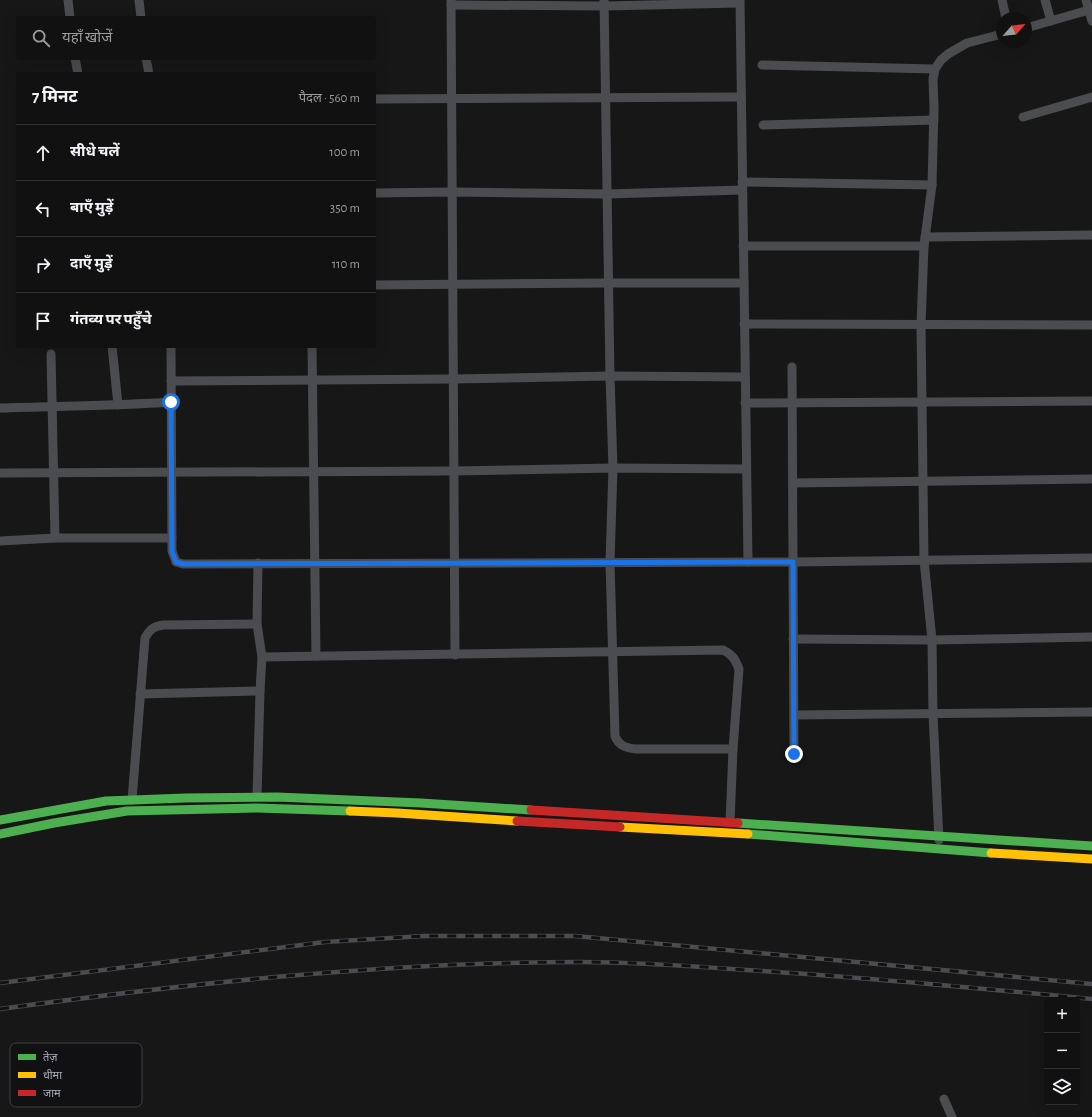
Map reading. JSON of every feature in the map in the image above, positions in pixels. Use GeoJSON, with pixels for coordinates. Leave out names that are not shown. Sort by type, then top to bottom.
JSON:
{"type":"FeatureCollection","features":[{"type":"Feature","properties":{"kind":"street"},"geometry":{"type":"LineString","coordinates":[[68,0],[70,16]]}},
{"type":"Feature","properties":{"kind":"street"},"geometry":{"type":"LineString","coordinates":[[139,0],[141,16]]}},
{"type":"Feature","properties":{"kind":"street"},"geometry":{"type":"LineString","coordinates":[[1002,0],[1005,12]]}},
{"type":"Feature","properties":{"kind":"street"},"geometry":{"type":"LineString","coordinates":[[1045,0],[1051,21]]}},
{"type":"Feature","properties":{"kind":"street"},"geometry":{"type":"LineString","coordinates":[[1086,0],[1092,21]]}},
{"type":"Feature","properties":{"kind":"street"},"geometry":{"type":"LineString","coordinates":[[455,655],[451,2],[604,3],[739,1],[748,562]]}},
{"type":"Feature","properties":{"kind":"street"},"geometry":{"type":"LineString","coordinates":[[604,3],[608,283],[613,468],[610,562],[615,736],[621,745],[627,748],[636,749],[733,749]]}},
{"type":"Feature","properties":{"kind":"street"},"geometry":{"type":"LineString","coordinates":[[1032,26],[1089,10]]}},
{"type":"Feature","properties":{"kind":"street"},"geometry":{"type":"LineString","coordinates":[[938,849],[939,836],[933,714],[932,640],[924,560],[922,402],[922,325],[925,242],[932,185],[934,120],[933,79],[935,69],[941,60],[958,48],[996,36]]}},
{"type":"Feature","properties":{"kind":"street"},"geometry":{"type":"LineString","coordinates":[[75,60],[78,72]]}},
{"type":"Feature","properties":{"kind":"street"},"geometry":{"type":"LineString","coordinates":[[146,60],[148,72]]}},
{"type":"Feature","properties":{"kind":"street"},"geometry":{"type":"LineString","coordinates":[[762,66],[935,69]]}},
{"type":"Feature","properties":{"kind":"street"},"geometry":{"type":"LineString","coordinates":[[376,99],[605,99],[741,97]]}},
{"type":"Feature","properties":{"kind":"street"},"geometry":{"type":"LineString","coordinates":[[1023,117],[1092,97]]}},
{"type":"Feature","properties":{"kind":"street"},"geometry":{"type":"LineString","coordinates":[[763,125],[934,120]]}},
{"type":"Feature","properties":{"kind":"street"},"geometry":{"type":"LineString","coordinates":[[376,193],[452,192],[607,194],[742,186],[932,185]]}},
{"type":"Feature","properties":{"kind":"street"},"geometry":{"type":"LineString","coordinates":[[743,246],[925,242],[1092,235]]}},
{"type":"Feature","properties":{"kind":"street"},"geometry":{"type":"LineString","coordinates":[[376,286],[744,283]]}},
{"type":"Feature","properties":{"kind":"street"},"geometry":{"type":"LineString","coordinates":[[744,324],[1092,325]]}},
{"type":"Feature","properties":{"kind":"street"},"geometry":{"type":"LineString","coordinates":[[112,348],[118,405]]}},
{"type":"Feature","properties":{"kind":"street"},"geometry":{"type":"LineString","coordinates":[[171,348],[172,552],[176,562],[183,564],[793,562],[1092,558]]}},
{"type":"Feature","properties":{"kind":"street"},"geometry":{"type":"LineString","coordinates":[[312,348],[316,656]]}},
{"type":"Feature","properties":{"kind":"street"},"geometry":{"type":"LineString","coordinates":[[51,354],[55,538]]}},
{"type":"Feature","properties":{"kind":"street"},"geometry":{"type":"LineString","coordinates":[[792,367],[794,754]]}},
{"type":"Feature","properties":{"kind":"street"},"geometry":{"type":"LineString","coordinates":[[171,381],[454,379],[610,376],[745,377]]}},
{"type":"Feature","properties":{"kind":"street"},"geometry":{"type":"LineString","coordinates":[[746,403],[1092,401]]}},
{"type":"Feature","properties":{"kind":"street"},"geometry":{"type":"LineString","coordinates":[[0,408],[171,402]]}},
{"type":"Feature","properties":{"kind":"street"},"geometry":{"type":"LineString","coordinates":[[0,473],[454,471],[613,468],[746,469]]}},
{"type":"Feature","properties":{"kind":"street"},"geometry":{"type":"LineString","coordinates":[[792,483],[1092,479]]}},
{"type":"Feature","properties":{"kind":"street"},"geometry":{"type":"LineString","coordinates":[[0,541],[55,538],[172,538]]}},
{"type":"Feature","properties":{"kind":"street"},"geometry":{"type":"LineString","coordinates":[[257,797],[262,657],[257,624],[258,563]]}},
{"type":"Feature","properties":{"kind":"street"},"geometry":{"type":"LineString","coordinates":[[132,800],[145,638],[149,630],[156,626],[164,625],[257,624]]}},
{"type":"Feature","properties":{"kind":"street"},"geometry":{"type":"LineString","coordinates":[[793,639],[932,640],[1092,637]]}},
{"type":"Feature","properties":{"kind":"street"},"geometry":{"type":"LineString","coordinates":[[262,657],[723,650],[732,654],[739,669],[733,749],[730,822]]}},
{"type":"Feature","properties":{"kind":"street"},"geometry":{"type":"LineString","coordinates":[[140,694],[260,691]]}},
{"type":"Feature","properties":{"kind":"street"},"geometry":{"type":"LineString","coordinates":[[794,715],[1092,712]]}},
{"type":"Feature","properties":{"kind":"street"},"geometry":{"type":"LineString","coordinates":[[0,820],[88,804],[132,800],[257,797],[421,803],[1092,846]]}},
{"type":"Feature","properties":{"kind":"street"},"geometry":{"type":"LineString","coordinates":[[0,834],[54,823],[128,811],[265,808],[397,813],[572,825],[732,833],[938,849],[1092,858]]}},
{"type":"Feature","properties":{"kind":"street"},"geometry":{"type":"LineString","coordinates":[[944,1099],[952,1117]]}},
{"type":"Feature","properties":{"kind":"railway"},"geometry":{"type":"LineString","coordinates":[[0,983],[325,942],[424,936],[575,936],[1092,984]]}},
{"type":"Feature","properties":{"kind":"railway"},"geometry":{"type":"LineString","coordinates":[[0,1009],[217,983],[363,970],[508,963],[581,962],[664,964],[833,976],[1092,999]]}},
{"type":"Feature","properties":{"kind":"traffic: fast"},"geometry":{"type":"LineString","coordinates":[[0,820],[106,801],[185,798],[277,797],[421,803],[531,810]]}},
{"type":"Feature","properties":{"kind":"traffic: fast"},"geometry":{"type":"LineString","coordinates":[[0,834],[54,823],[127,811],[257,808],[350,811]]}},
{"type":"Feature","properties":{"kind":"traffic: fast"},"geometry":{"type":"LineString","coordinates":[[738,823],[1092,846]]}},
{"type":"Feature","properties":{"kind":"traffic: fast"},"geometry":{"type":"LineString","coordinates":[[748,834],[991,853]]}},
{"type":"Feature","properties":{"kind":"traffic: slow"},"geometry":{"type":"LineString","coordinates":[[350,811],[517,821]]}},
{"type":"Feature","properties":{"kind":"traffic: slow"},"geometry":{"type":"LineString","coordinates":[[620,827],[748,834]]}},
{"type":"Feature","properties":{"kind":"traffic: slow"},"geometry":{"type":"LineString","coordinates":[[991,853],[1092,859]]}},
{"type":"Feature","properties":{"kind":"traffic: jam"},"geometry":{"type":"LineString","coordinates":[[531,810],[738,823]]}},
{"type":"Feature","properties":{"kind":"traffic: jam"},"geometry":{"type":"LineString","coordinates":[[517,821],[620,827]]}},
{"type":"Feature","properties":{"kind":"route"},"geometry":{"type":"LineString","coordinates":[[171,402],[172,552],[176,562],[183,564],[793,562],[794,754]]}}]}
